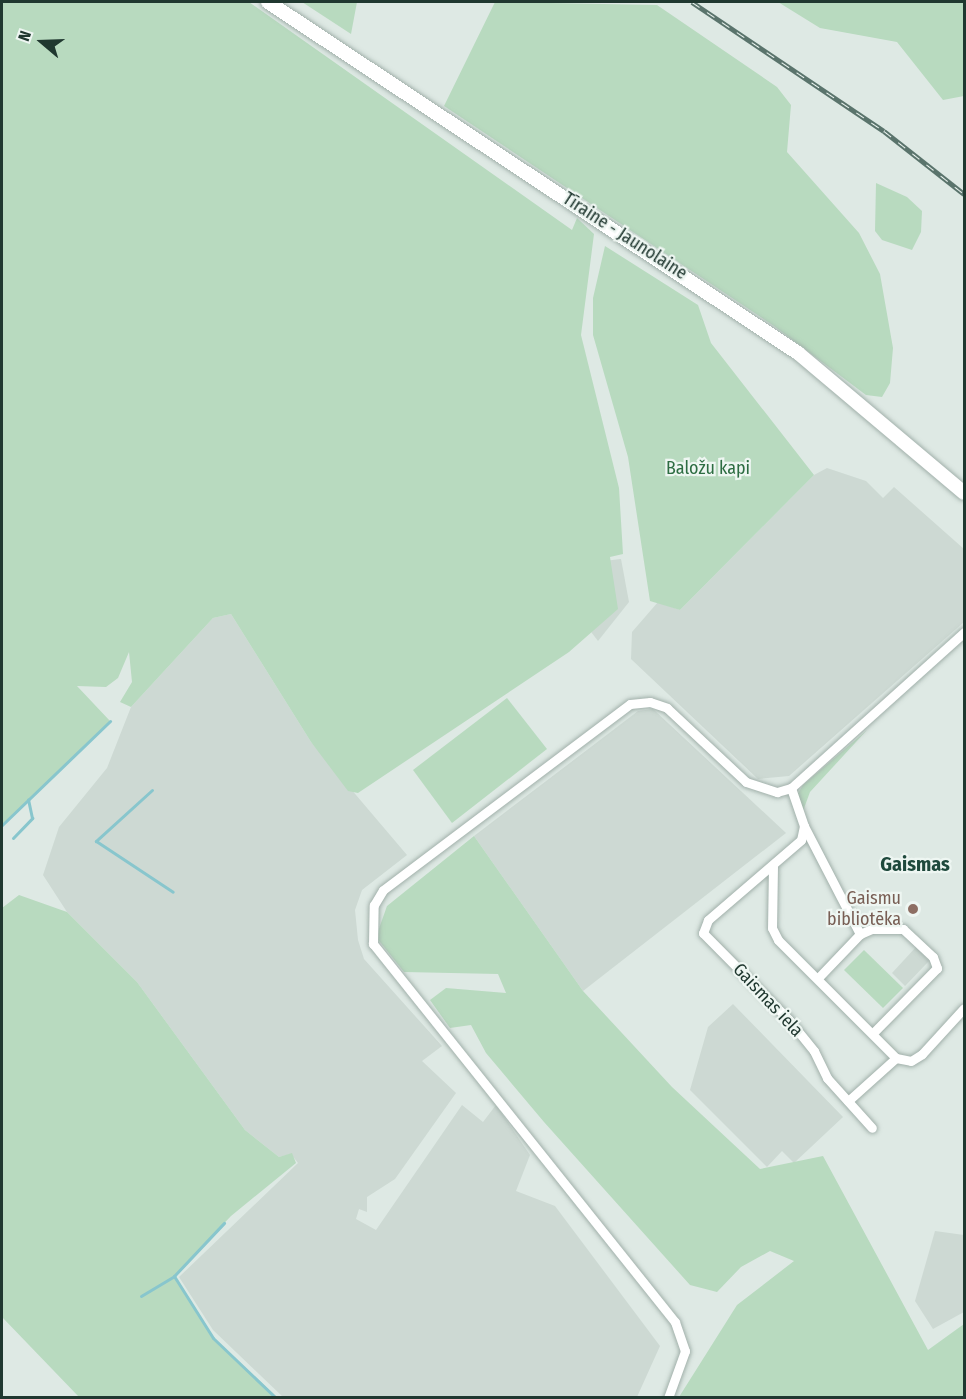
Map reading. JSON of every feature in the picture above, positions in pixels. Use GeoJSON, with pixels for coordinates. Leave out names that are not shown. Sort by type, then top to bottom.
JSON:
{"type":"FeatureCollection","features":[{"type":"Feature","properties":{"kind":"main road","name":"Tīraine - Jaunolaine"},"geometry":{"type":"LineString","coordinates":[[268,2],[798,353],[964,493]]}},
{"type":"Feature","properties":{"kind":"street"},"geometry":{"type":"LineString","coordinates":[[668,1398],[685,1351],[675,1322],[373,944],[369,932],[384,890],[625,706],[658,703],[746,782],[761,790],[792,788],[964,632]]}},
{"type":"Feature","properties":{"kind":"street"},"geometry":{"type":"LineString","coordinates":[[792,788],[804,826],[860,934]]}},
{"type":"Feature","properties":{"kind":"street","name":"Gaismas iela"},"geometry":{"type":"LineString","coordinates":[[804,826],[801,840],[708,920],[703,933],[789,1020],[848,1101]]}},
{"type":"Feature","properties":{"kind":"street"},"geometry":{"type":"LineString","coordinates":[[772,866],[772,928],[896,1058],[911,1061],[922,1054],[964,1008]]}},
{"type":"Feature","properties":{"kind":"street"},"geometry":{"type":"LineString","coordinates":[[818,978],[860,934],[893,926],[903,929],[937,962],[937,968],[873,1033]]}},
{"type":"Feature","properties":{"kind":"street"},"geometry":{"type":"LineString","coordinates":[[872,1128],[848,1101],[896,1058]]}},
{"type":"Feature","properties":{"kind":"shaded area"},"geometry":{"type":"Polygon","coordinates":[[[827,468],[866,481],[883,498],[894,487],[964,549],[964,622],[789,776],[758,779],[631,659],[632,632],[658,602],[680,610],[814,475],[827,468]]]}},
{"type":"Feature","properties":{"kind":"shaded area"},"geometry":{"type":"Polygon","coordinates":[[[621,559],[629,602],[598,641],[585,624],[604,561],[621,559]]]}},
{"type":"Feature","properties":{"kind":"shaded area"},"geometry":{"type":"Polygon","coordinates":[[[231,614],[311,742],[407,855],[362,890],[355,910],[358,940],[364,959],[442,1046],[422,1061],[456,1093],[395,1179],[367,1197],[367,1212],[359,1209],[356,1219],[376,1230],[462,1105],[483,1122],[496,1105],[530,1155],[516,1191],[555,1206],[660,1346],[637,1397],[283,1397],[213,1330],[179,1277],[298,1163],[291,1154],[279,1157],[245,1130],[137,982],[67,912],[43,875],[59,827],[107,768],[131,707],[213,618],[231,614]]]}},
{"type":"Feature","properties":{"kind":"shaded area"},"geometry":{"type":"Polygon","coordinates":[[[653,709],[786,833],[583,991],[474,836],[638,711],[653,709]]]}},
{"type":"Feature","properties":{"kind":"shaded area"},"geometry":{"type":"Polygon","coordinates":[[[916,947],[929,961],[905,986],[892,973],[916,947]]]}},
{"type":"Feature","properties":{"kind":"shaded area"},"geometry":{"type":"Polygon","coordinates":[[[733,1004],[843,1117],[794,1163],[782,1151],[767,1167],[690,1090],[708,1027],[733,1004]]]}},
{"type":"Feature","properties":{"kind":"shaded area"},"geometry":{"type":"Polygon","coordinates":[[[935,1231],[964,1235],[964,1312],[933,1329],[915,1301],[935,1231]]]}},
{"type":"Feature","properties":{"kind":"green space"},"geometry":{"type":"Polygon","coordinates":[[[2,2],[249,2],[572,230],[577,218],[594,234],[581,335],[619,488],[623,554],[610,557],[618,609],[569,652],[358,793],[348,791],[311,742],[231,614],[213,618],[131,707],[120,702],[132,682],[129,652],[118,678],[106,687],[77,686],[110,721],[2,825],[2,2]]]}},
{"type":"Feature","properties":{"kind":"green space"},"geometry":{"type":"Polygon","coordinates":[[[302,2],[357,2],[351,34],[302,2]]]}},
{"type":"Feature","properties":{"kind":"green space"},"geometry":{"type":"Polygon","coordinates":[[[495,2],[657,5],[777,87],[791,105],[787,152],[859,233],[880,274],[893,348],[890,383],[882,397],[866,395],[774,326],[444,106],[495,2]]]}},
{"type":"Feature","properties":{"kind":"green space"},"geometry":{"type":"Polygon","coordinates":[[[778,2],[964,2],[964,96],[943,100],[897,42],[820,28],[778,2]]]}},
{"type":"Feature","properties":{"kind":"green space"},"geometry":{"type":"Polygon","coordinates":[[[876,183],[907,197],[922,211],[921,232],[912,250],[882,240],[875,231],[876,183]]]}},
{"type":"Feature","properties":{"kind":"green space","name":"Baložu kapi"},"geometry":{"type":"Polygon","coordinates":[[[605,246],[698,305],[711,343],[814,475],[680,610],[650,601],[628,457],[593,335],[593,298],[605,246]]]}},
{"type":"Feature","properties":{"kind":"green space"},"geometry":{"type":"Polygon","coordinates":[[[507,698],[547,749],[452,823],[413,770],[507,698]]]}},
{"type":"Feature","properties":{"kind":"green space"},"geometry":{"type":"Polygon","coordinates":[[[867,730],[810,792],[803,811],[797,795],[803,785],[867,730]]]}},
{"type":"Feature","properties":{"kind":"green space"},"geometry":{"type":"Polygon","coordinates":[[[474,836],[583,991],[672,1087],[760,1169],[823,1156],[928,1350],[964,1324],[964,1397],[679,1397],[737,1305],[794,1261],[770,1251],[741,1267],[717,1292],[690,1285],[544,1122],[486,1053],[471,1025],[450,1028],[430,1000],[446,988],[506,993],[498,974],[404,972],[376,937],[387,906],[474,836]]]}},
{"type":"Feature","properties":{"kind":"green space"},"geometry":{"type":"Polygon","coordinates":[[[19,895],[67,912],[137,982],[245,1130],[279,1157],[292,1153],[296,1163],[231,1216],[174,1276],[213,1338],[277,1397],[79,1397],[2,1317],[2,908],[19,895]]]}},
{"type":"Feature","properties":{"kind":"green space"},"geometry":{"type":"Polygon","coordinates":[[[864,950],[903,988],[883,1008],[844,970],[864,950]]]}},
{"type":"Feature","properties":{"kind":"waterway"},"geometry":{"type":"LineString","coordinates":[[2,825],[110,721]]}},
{"type":"Feature","properties":{"kind":"waterway"},"geometry":{"type":"LineString","coordinates":[[152,790],[96,841],[173,892]]}},
{"type":"Feature","properties":{"kind":"waterway"},"geometry":{"type":"LineString","coordinates":[[13,838],[32,818],[28,799]]}},
{"type":"Feature","properties":{"kind":"waterway"},"geometry":{"type":"LineString","coordinates":[[141,1296],[174,1276],[224,1223]]}},
{"type":"Feature","properties":{"kind":"waterway"},"geometry":{"type":"LineString","coordinates":[[174,1276],[213,1338],[276,1398]]}},
{"type":"Feature","properties":{"kind":"railway"},"geometry":{"type":"LineString","coordinates":[[692,2],[884,131],[964,194]]}},
{"type":"Feature","properties":{"kind":"place","name":"Gaismu bibliotēka"},"geometry":{"type":"Point","coordinates":[913,909]}},
{"type":"Feature","properties":{"kind":"district","name":"Gaismas"},"geometry":{"type":"Point","coordinates":[915,864]}}]}
